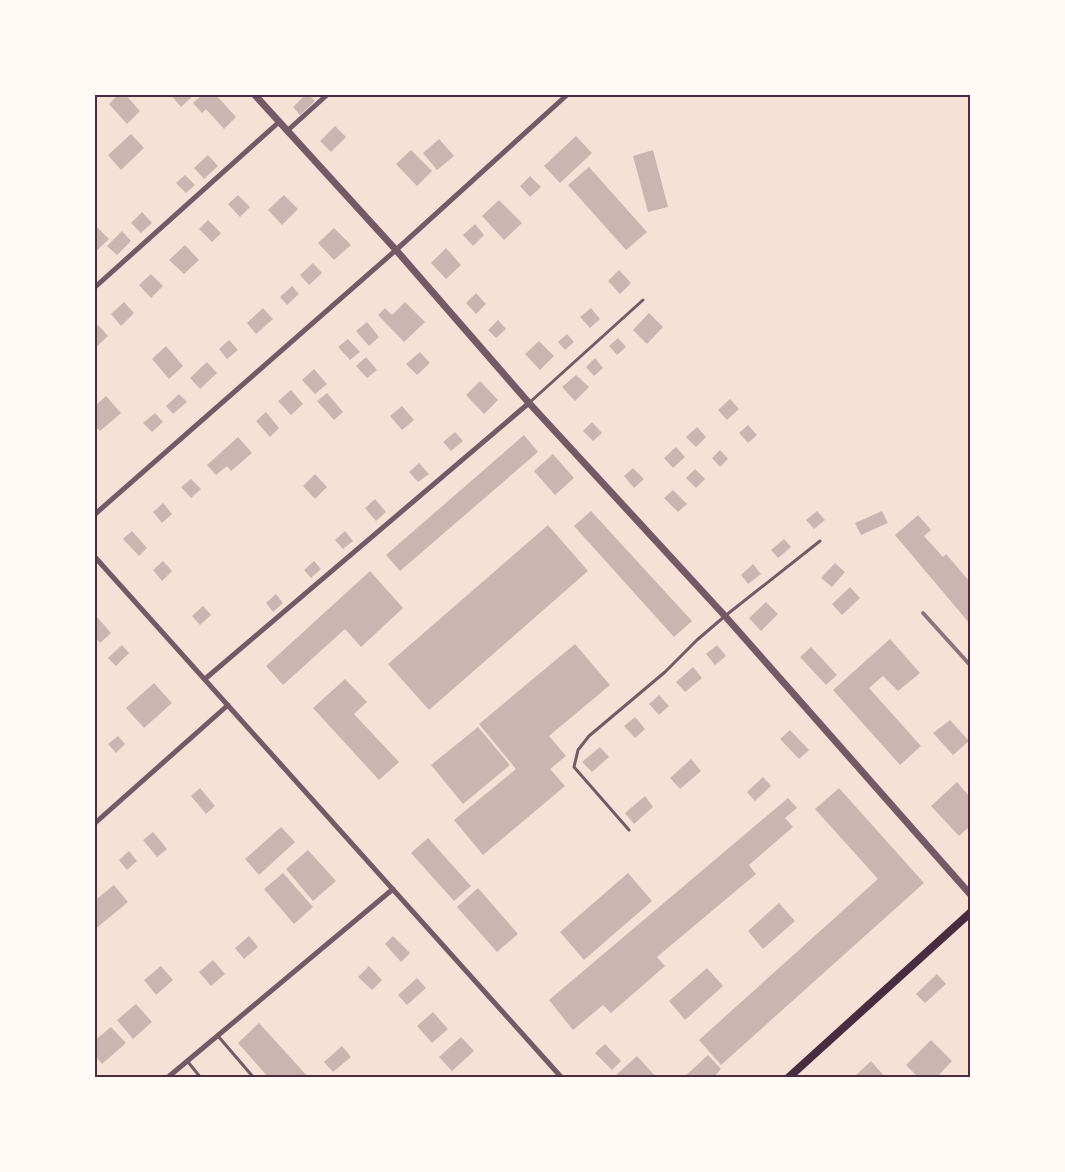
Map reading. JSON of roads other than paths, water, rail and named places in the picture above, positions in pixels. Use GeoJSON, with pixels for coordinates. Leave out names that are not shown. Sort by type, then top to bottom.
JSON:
{"type":"FeatureCollection","features":[{"type":"Feature","properties":{"kind":"main road"},"geometry":{"type":"LineString","coordinates":[[788,1077],[970,913]]}},
{"type":"Feature","properties":{"kind":"street"},"geometry":{"type":"LineString","coordinates":[[254,94],[396,250],[529,403],[725,616],[970,894]]}},
{"type":"Feature","properties":{"kind":"street"},"geometry":{"type":"LineString","coordinates":[[287,131],[328,94]]}},
{"type":"Feature","properties":{"kind":"street"},"geometry":{"type":"LineString","coordinates":[[94,515],[396,250],[568,94]]}},
{"type":"Feature","properties":{"kind":"street"},"geometry":{"type":"LineString","coordinates":[[94,288],[279,122]]}},
{"type":"Feature","properties":{"kind":"street"},"geometry":{"type":"LineString","coordinates":[[205,679],[529,403]]}},
{"type":"Feature","properties":{"kind":"street"},"geometry":{"type":"LineString","coordinates":[[94,556],[562,1077]]}},
{"type":"Feature","properties":{"kind":"street"},"geometry":{"type":"LineString","coordinates":[[94,825],[228,705]]}},
{"type":"Feature","properties":{"kind":"street"},"geometry":{"type":"LineString","coordinates":[[167,1077],[393,889]]}},
{"type":"Feature","properties":{"kind":"lane"},"geometry":{"type":"LineString","coordinates":[[529,403],[643,300]]}},
{"type":"Feature","properties":{"kind":"lane"},"geometry":{"type":"LineString","coordinates":[[629,830],[574,767],[578,750],[589,736],[664,672],[697,640],[820,541]]}},
{"type":"Feature","properties":{"kind":"lane"},"geometry":{"type":"LineString","coordinates":[[217,1035],[254,1077]]}},
{"type":"Feature","properties":{"kind":"lane"},"geometry":{"type":"LineString","coordinates":[[186,1061],[201,1077]]}},
{"type":"Feature","properties":{"kind":"railway"},"geometry":{"type":"LineString","coordinates":[[923,613],[970,665]]}}]}
